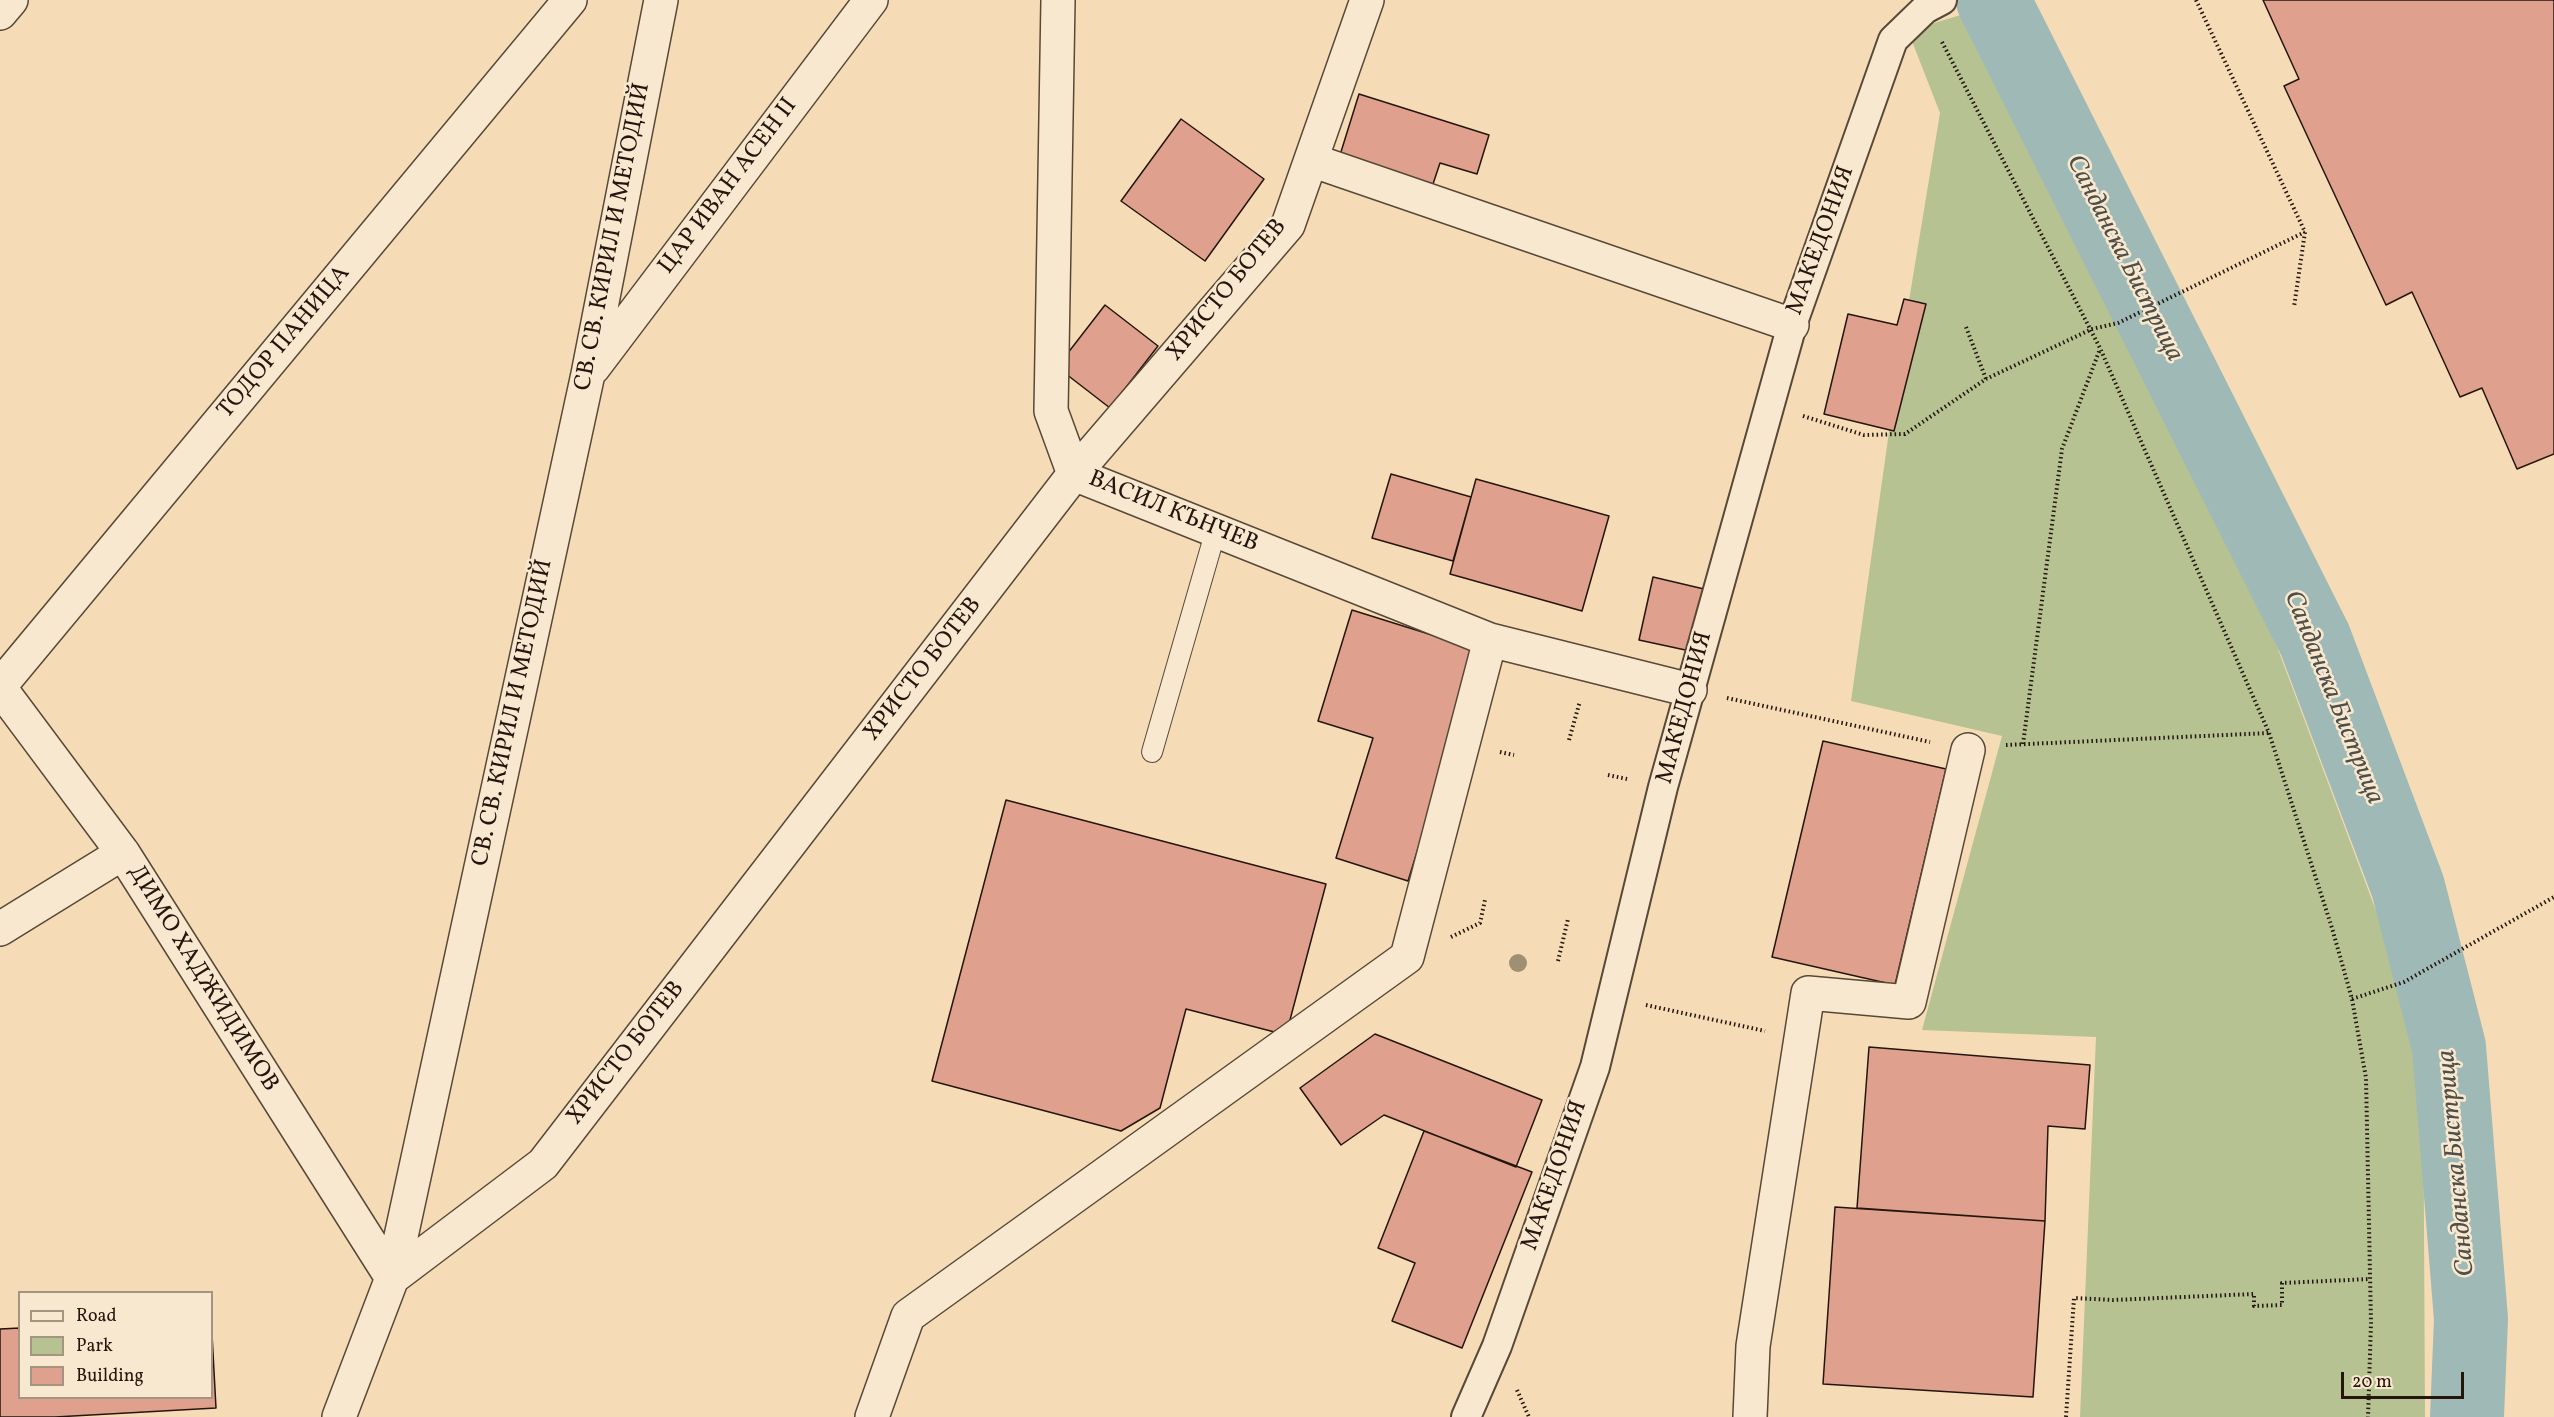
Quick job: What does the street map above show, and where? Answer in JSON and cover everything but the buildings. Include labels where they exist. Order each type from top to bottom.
[{"type":"street","points":[[0,13],[11,0]]},
{"type":"street","name":"ТОДОР ПАНИЦА","points":[[0,687],[570,0]]},
{"type":"street","name":"СВ. СВ. КИРИЛ И МЕТОДИЙ","points":[[339,1417],[392,1278],[588,374],[661,0]]},
{"type":"street","name":"ЦАР ИВАН АСЕН II","points":[[588,374],[871,0]]},
{"type":"street","name":"ВАСИЛ КЪНЧЕВ","points":[[1058,0],[1050,411],[1074,474],[1490,640],[1690,690]]},
{"type":"street","name":"ХРИСТО БОТЕВ","points":[[392,1278],[543,1164],[1074,474],[1288,225],[1367,0]]},
{"type":"street","name":"МАКЕДОНИЯ","points":[[1466,1417],[1497,1346],[1595,1067],[1664,787],[1792,325],[1893,40],[1933,4]]},
{"type":"street","points":[[1311,160],[1792,325]]},
{"type":"street","points":[[872,1417],[908,1316],[1407,957],[1490,640]]},
{"type":"street","name":"ДИМО ХАДЖИДИМОВ","points":[[0,687],[123,853],[392,1278]]},
{"type":"street","points":[[1750,1417],[1753,1346],[1808,993],[1909,1002],[1968,750]]},
{"type":"street","points":[[0,929],[123,853]]},
{"type":"lane","points":[[1152,752],[1216,530]]},
{"type":"path","points":[[2196,0],[2305,232],[2294,307]]},
{"type":"path","points":[[1933,4],[2092,329],[2269,733],[2332,927],[2352,999],[2366,1078],[2370,1279],[2368,1417]]},
{"type":"path","points":[[1770,406],[1864,435],[1905,434],[1986,379],[2092,329],[2118,322],[2305,232]]},
{"type":"path","points":[[1966,327],[1986,379]]},
{"type":"path","points":[[2024,744],[2062,449],[2100,348]]},
{"type":"path","points":[[2352,999],[2404,982],[2554,897]]},
{"type":"path","points":[[1558,962],[1568,919]]},
{"type":"path","points":[[1612,998],[1801,1039]]},
{"type":"path","points":[[2066,1417],[2074,1298],[2113,1300],[2254,1294],[2254,1306],[2283,1305],[2282,1283],[2370,1279]]},
{"type":"green space","points":[[1977,10],[2195,428],[2423,1036],[2425,1417],[2080,1417],[2096,1037],[1922,1030],[2002,736],[1851,701],[1899,361],[1940,113],[1908,31]]},
{"type":"waterway","name":"Санданска Бистрица","points":[[1993,0],[2315,640],[2408,887],[2449,1047],[2471,1319],[2467,1417]]}]
